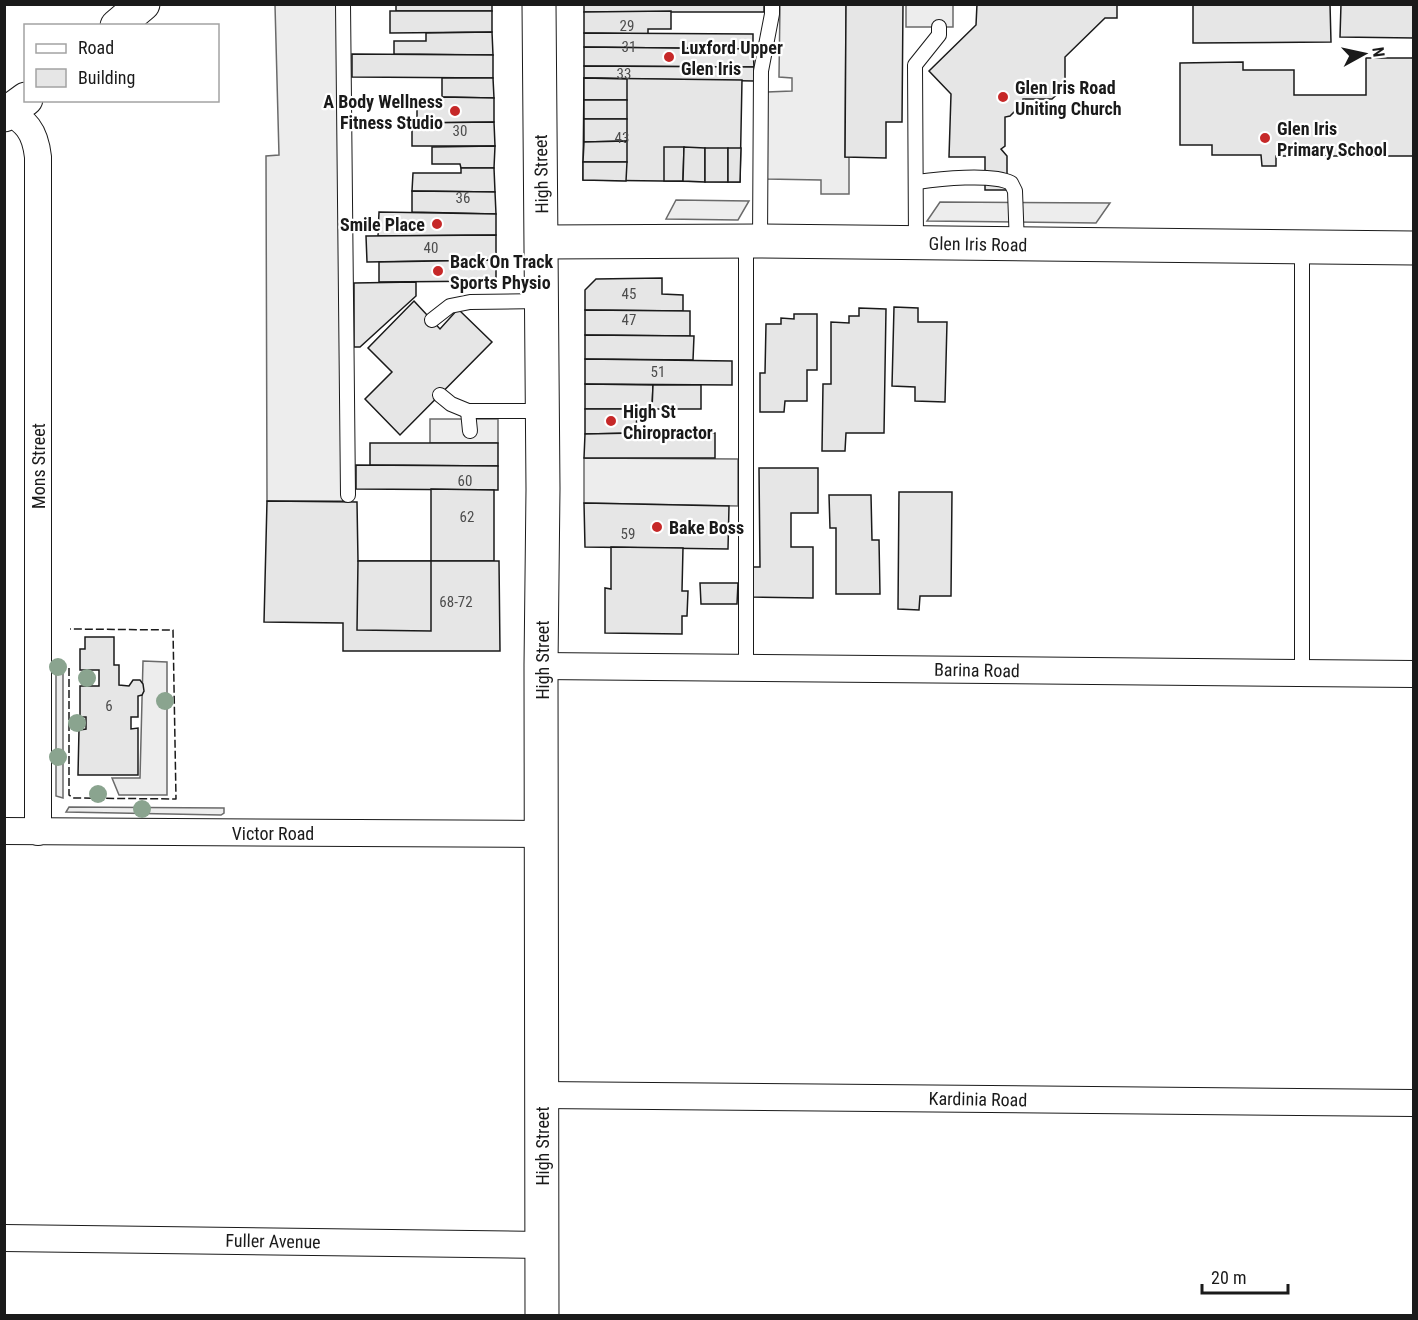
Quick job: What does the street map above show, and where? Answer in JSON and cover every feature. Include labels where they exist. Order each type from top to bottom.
[{"type":"main road","points":[[119,24],[143,4]]},
{"type":"main road","name":"High Street","points":[[539,4],[543,301],[542,1316]]},
{"type":"main road","name":"Glen Iris Road","points":[[542,242],[753,241],[1413,248]]},
{"type":"street","name":"Mons Street","points":[[11,108],[32,132],[38,157],[38,832]]},
{"type":"street","name":"Barina Road","points":[[542,666],[1413,674]]},
{"type":"street","name":"Victor Road","points":[[4,831],[542,834]]},
{"type":"street","name":"Kardinia Road","points":[[542,1095],[1413,1103]]},
{"type":"street","name":"Fuller Avenue","points":[[4,1238],[542,1245]]},
{"type":"lane","points":[[344,4],[348,495]]},
{"type":"lane","points":[[746,668],[753,241],[761,71],[772,4]]},
{"type":"lane","points":[[916,243],[915,65],[939,35],[939,27]]},
{"type":"lane","points":[[916,182],[942,178],[1000,179],[1011,183],[1016,191],[1017,245]]},
{"type":"lane","points":[[1302,247],[1302,673]]},
{"type":"lane","points":[[432,320],[450,306],[470,303],[543,301]]},
{"type":"lane","points":[[440,395],[451,404],[468,411],[543,411]]},
{"type":"lane","points":[[468,411],[470,431]]},
{"type":"shaded area","points":[[275,5],[337,5],[343,501],[267,501],[266,156],[279,155]]},
{"type":"shaded area","points":[[780,5],[846,5],[845,157],[849,157],[849,194],[821,194],[821,180],[766,179],[767,92],[792,91],[792,78],[779,77]]},
{"type":"shaded area","points":[[906,5],[953,5],[953,27],[906,27]]},
{"type":"shaded area","points":[[676,200],[749,201],[738,220],[666,219]]},
{"type":"shaded area","points":[[940,202],[1110,203],[1096,223],[927,221]]},
{"type":"shaded area","points":[[430,419],[498,419],[498,443],[430,443]]},
{"type":"shaded area","points":[[584,458],[738,459],[738,506],[584,503]]},
{"type":"shaded area","points":[[143,661],[167,662],[167,795],[119,795],[112,778],[140,778]]},
{"type":"shaded area","points":[[56,663],[63,663],[63,798],[56,796]]},
{"type":"shaded area","points":[[69,807],[224,808],[224,813],[221,815],[66,812]]},
{"type":"building","points":[[396,4],[492,4],[492,11],[396,11]]},
{"type":"building","points":[[584,4],[764,4],[764,12],[584,12]]},
{"type":"building","points":[[846,4],[903,4],[902,122],[886,122],[886,158],[845,157]]},
{"type":"building","name":"Glen Iris Road Uniting Church","points":[[977,4],[1117,4],[1117,18],[1105,18],[1065,57],[1065,87],[1052,99],[1023,99],[1022,104],[1010,116],[1005,117],[1005,146],[1001,149],[1007,156],[1007,190],[985,190],[985,157],[949,157],[951,94],[929,71],[976,25]]},
{"type":"building","points":[[1193,4],[1330,4],[1331,42],[1193,43]]},
{"type":"building","points":[[1341,4],[1414,4],[1414,38],[1340,37]]},
{"type":"building","points":[[390,11],[492,11],[492,32],[390,33]]},
{"type":"building","points":[[671,11],[671,29],[648,29],[648,34],[584,33],[584,12]]},
{"type":"building","points":[[492,32],[493,55],[394,54],[394,41],[426,41],[426,33]]},
{"type":"building","points":[[584,33],[753,34],[753,49],[584,47]]},
{"type":"building","name":"Luxford Upper Glen Iris","points":[[584,47],[753,49],[754,67],[584,66]]},
{"type":"building","points":[[352,54],[493,55],[493,78],[352,77]]},
{"type":"building","points":[[1366,58],[1414,58],[1414,156],[1276,156],[1276,166],[1262,166],[1261,155],[1212,155],[1212,145],[1180,145],[1180,63],[1243,62],[1243,70],[1294,70],[1294,95],[1366,95]]},
{"type":"building","points":[[584,66],[754,67],[754,81],[584,78]]},
{"type":"building","points":[[442,78],[493,78],[494,98],[442,97]]},
{"type":"building","points":[[584,78],[742,80],[740,182],[583,180]]},
{"type":"building","points":[[584,78],[627,79],[627,100],[584,100]]},
{"type":"building","name":"A Body Wellness Fitness Studio","points":[[442,97],[494,98],[494,122],[417,123],[417,100],[442,100]]},
{"type":"building","points":[[584,100],[627,100],[627,119],[584,119]]},
{"type":"building","points":[[584,119],[627,119],[627,141],[584,142]]},
{"type":"building","points":[[494,122],[495,146],[412,146],[412,123]]},
{"type":"building","points":[[627,141],[627,162],[583,162],[584,142]]},
{"type":"building","points":[[495,146],[494,168],[461,168],[460,164],[432,164],[432,147]]},
{"type":"building","points":[[664,147],[684,147],[683,181],[664,181]]},
{"type":"building","points":[[684,147],[705,148],[705,182],[683,181]]},
{"type":"building","points":[[705,148],[728,148],[728,182],[705,182]]},
{"type":"building","points":[[728,148],[741,148],[740,182],[728,182]]},
{"type":"building","points":[[583,162],[627,162],[626,181],[583,180]]},
{"type":"building","points":[[461,168],[494,168],[495,192],[412,191],[413,173],[461,173]]},
{"type":"building","points":[[412,191],[495,192],[496,214],[412,212]]},
{"type":"building","name":"Smile Place","points":[[379,212],[496,214],[496,235],[378,236]]},
{"type":"building","points":[[496,235],[496,260],[367,262],[366,236]]},
{"type":"building","name":"Back On Track Sports Physio","points":[[496,260],[496,281],[379,282],[379,262]]},
{"type":"building","points":[[662,278],[662,294],[683,295],[683,311],[585,310],[585,290],[596,279]]},
{"type":"building","points":[[416,282],[416,296],[360,347],[354,347],[354,283]]},
{"type":"building","points":[[414,301],[440,329],[458,309],[492,342],[400,435],[365,399],[392,372],[368,348]]},
{"type":"building","points":[[894,307],[918,308],[918,322],[947,322],[945,402],[915,401],[915,387],[892,386]]},
{"type":"building","points":[[859,308],[886,309],[884,433],[846,433],[845,451],[822,451],[823,384],[831,384],[831,322],[849,323],[849,316],[859,316]]},
{"type":"building","points":[[585,310],[690,311],[690,336],[585,335]]},
{"type":"building","points":[[794,314],[817,314],[817,370],[807,370],[807,401],[785,401],[784,412],[760,412],[760,373],[765,373],[766,324],[781,324],[781,318],[794,319]]},
{"type":"building","points":[[585,335],[694,336],[693,360],[585,359]]},
{"type":"building","points":[[585,359],[732,361],[732,385],[585,384]]},
{"type":"building","points":[[585,384],[653,385],[652,409],[585,409]]},
{"type":"building","points":[[653,385],[701,385],[701,409],[652,409]]},
{"type":"building","name":"High St Chiropractor","points":[[585,409],[637,409],[636,433],[585,434]]},
{"type":"building","points":[[715,433],[715,458],[584,458],[585,434]]},
{"type":"building","points":[[370,443],[498,443],[498,466],[370,465]]},
{"type":"building","points":[[356,465],[498,466],[498,490],[356,489]]},
{"type":"building","points":[[759,468],[818,468],[818,513],[791,513],[791,547],[813,547],[813,598],[753,597],[753,567],[760,567]]},
{"type":"building","points":[[431,489],[494,490],[494,561],[431,561]]},
{"type":"building","points":[[899,492],[952,492],[951,596],[920,596],[919,610],[898,609]]},
{"type":"building","points":[[829,495],[871,495],[872,540],[879,540],[880,594],[836,594],[836,528],[830,528]]},
{"type":"building","points":[[267,501],[357,502],[358,561],[499,561],[500,651],[343,651],[343,623],[264,622]]},
{"type":"building","name":"Bake Boss","points":[[584,503],[729,506],[728,549],[585,547]]},
{"type":"building","points":[[611,547],[683,548],[682,591],[688,591],[687,616],[682,616],[682,634],[605,633],[605,588],[611,589]]},
{"type":"building","points":[[358,561],[431,561],[431,631],[357,630]]},
{"type":"building","points":[[700,583],[738,583],[737,604],[701,604]]},
{"type":"building","points":[[85,637],[114,637],[114,665],[119,665],[119,685],[129,686],[133,680],[140,680],[143,684],[144,691],[138,696],[138,717],[131,717],[131,729],[138,728],[138,775],[78,775],[79,730],[86,729],[86,717],[80,717],[80,686],[99,686],[99,670],[80,670],[80,649],[85,649]]},
{"type":"fence","points":[[69,668],[69,795],[74,798],[176,799],[173,630],[70,629]]},
{"type":"place","name":"Luxford Upper Glen Iris","points":[[669,57]]},
{"type":"place","name":"Glen Iris Road Uniting Church","points":[[1003,97]]},
{"type":"place","name":"A Body Wellness Fitness Studio","points":[[455,111]]},
{"type":"place","name":"Glen Iris Primary School","points":[[1265,138]]},
{"type":"place","name":"Smile Place","points":[[437,224]]},
{"type":"place","name":"Back On Track Sports Physio","points":[[438,271]]},
{"type":"place","name":"High St Chiropractor","points":[[611,421]]},
{"type":"place","name":"Bake Boss","points":[[657,527]]}]
